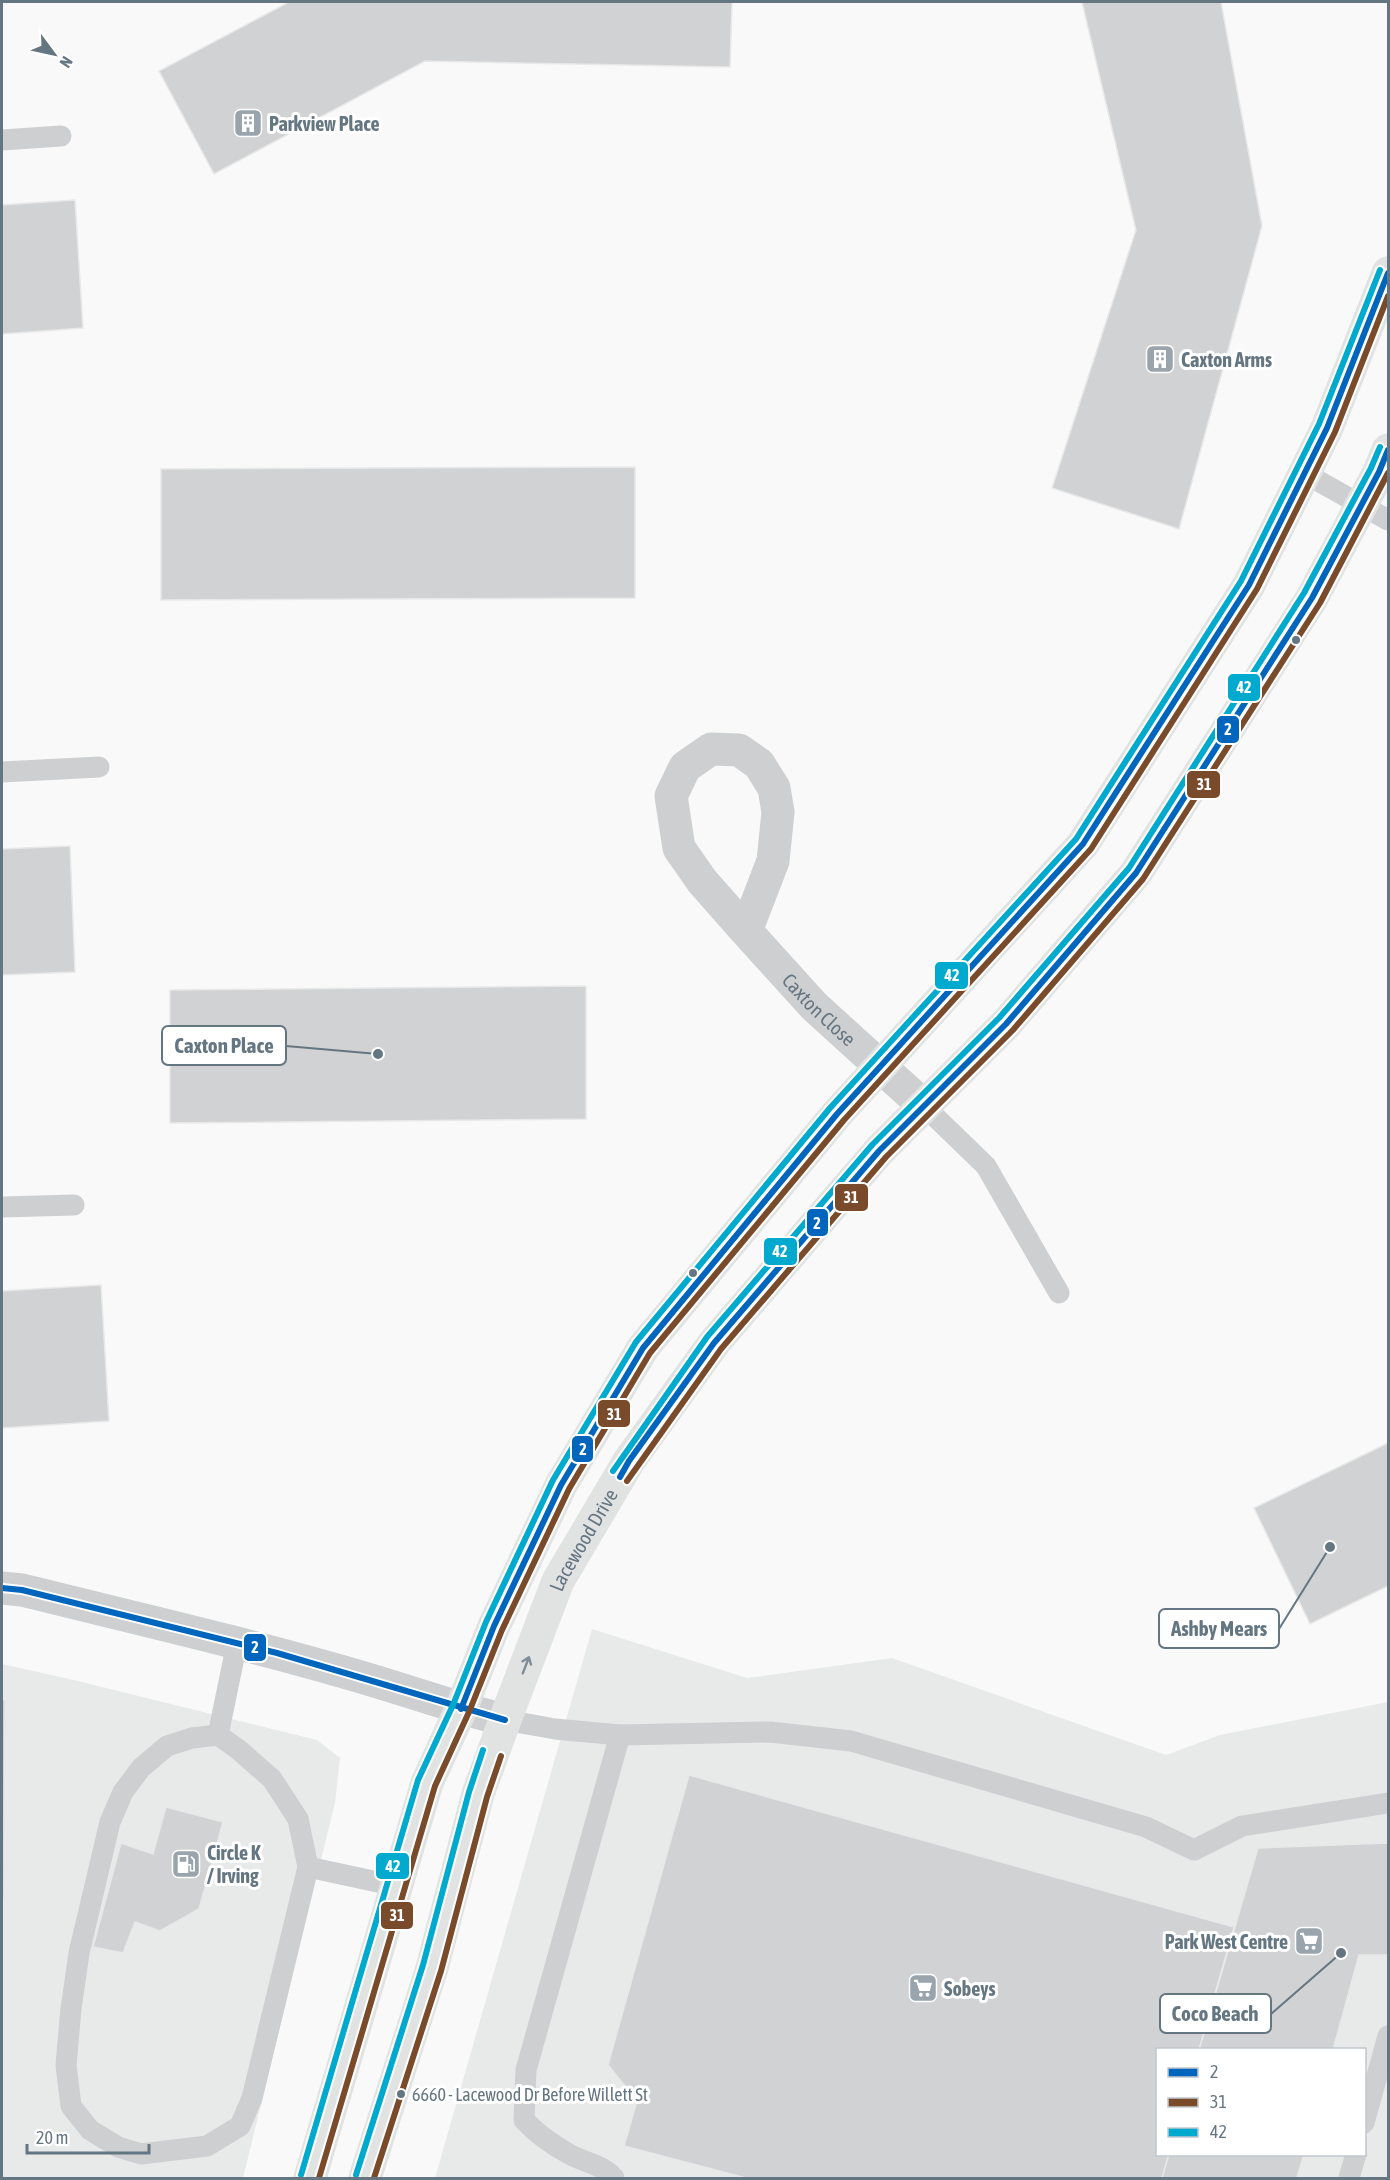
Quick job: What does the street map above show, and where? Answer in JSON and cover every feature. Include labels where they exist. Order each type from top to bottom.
[{"type":"main road","points":[[310,2178],[427,1783],[461,1709],[494,1626],[561,1485],[643,1348],[837,1114],[1083,844],[1249,585],[1327,428],[1389,273]]},
{"type":"main road","name":"Lacewood Drive","points":[[365,2178],[432,1968],[477,1794],[558,1581],[629,1461],[714,1344],[879,1151],[1006,1024],[1136,873],[1312,598],[1375,513],[1389,450]]},
{"type":"street","name":"Caxton Close","points":[[746,931],[773,861],[778,812],[774,788],[759,764],[739,750],[711,749],[685,767],[671,796],[679,848],[702,881],[746,931],[814,1006],[924,1106]]},
{"type":"street","points":[[2,1588],[22,1590],[237,1643],[505,1720]]},
{"type":"lane","points":[[2,140],[62,136]]},
{"type":"lane","points":[[1304,473],[1375,513]]},
{"type":"lane","points":[[2,772],[99,767]]},
{"type":"lane","points":[[924,1106],[986,1166],[1059,1293]]},
{"type":"lane","points":[[2,1207],[74,1205]]},
{"type":"lane","points":[[218,1735],[237,1643]]},
{"type":"lane","points":[[505,1720],[555,1730],[621,1735],[770,1732],[851,1741],[1146,1827],[1194,1850],[1242,1826],[1389,1803]]},
{"type":"lane","points":[[218,1735],[272,1779],[298,1819],[308,1867],[252,2098],[240,2126],[207,2146],[141,2154],[117,2147],[90,2130],[71,2106],[66,2065],[70,2009],[79,1953],[110,1822],[123,1792],[141,1768],[167,1746],[192,1738],[218,1735]]},
{"type":"lane","points":[[614,2178],[609,2173],[570,2155],[539,2136],[524,2120],[526,2070],[621,1735]]},
{"type":"lane","points":[[308,1867],[396,1886]]},
{"type":"lane","points":[[1366,2119],[1389,2036]]},
{"type":"lane","points":[[1349,2178],[1355,2156]]},
{"type":"shaded area","name":"Park West Centre","points":[[592,1629],[747,1678],[892,1658],[1166,1755],[1220,1735],[1388,1702],[1388,2178],[435,2178]]},
{"type":"shaded area","points":[[2,1664],[317,1740],[340,1758],[335,1803],[243,2178],[2,2178]]},
{"type":"building","name":"Parkview Place","points":[[289,2],[732,2],[730,67],[425,61],[214,174],[159,71]]},
{"type":"building","name":"Caxton Arms","points":[[1082,2],[1221,2],[1262,226],[1179,529],[1052,488],[1136,230]]},
{"type":"building","points":[[75,200],[83,328],[2,334],[2,205]]},
{"type":"building","points":[[635,467],[635,598],[161,600],[161,469]]},
{"type":"building","points":[[70,846],[75,972],[2,975],[2,849]]},
{"type":"building","points":[[586,986],[586,1119],[170,1123],[170,990]]},
{"type":"building","points":[[101,1285],[109,1421],[2,1428],[2,1291]]},
{"type":"building","points":[[1388,1443],[1388,1586],[1310,1624],[1254,1508]]},
{"type":"building","points":[[2,1700],[5,1700],[4,1899],[2,1899]]},
{"type":"building","name":"Sobeys","points":[[689,1775],[1234,1927],[1200,2048],[1156,2048],[1156,2156],[1168,2156],[1162,2178],[746,2178],[624,2146],[637,2101],[608,2065]]},
{"type":"building","points":[[166,1807],[223,1822],[199,1909],[160,1931],[135,1922],[123,1953],[93,1947],[121,1843],[153,1854]]},
{"type":"building","name":"Park West Centre","points":[[1388,1843],[1388,1955],[1359,1955],[1334,2048],[1200,2048],[1258,1848]]},
{"type":"building","points":[[1168,2156],[1303,2156],[1297,2178],[1162,2178]]},
{"type":"transit line","name":"42","points":[[301,2175],[418,1780],[453,1705],[486,1622],[553,1480],[636,1342],[830,1108],[1076,839],[1241,581],[1319,424],[1380,270]]},
{"type":"transit line","name":"2","points":[[461,1709],[494,1626],[561,1485],[643,1348],[837,1114],[1083,844],[1249,585],[1327,428],[1388,273]]},
{"type":"transit line","name":"31","points":[[319,2178],[435,1786],[469,1712],[502,1630],[569,1489],[650,1353],[844,1120],[1091,849],[1257,589],[1335,432],[1388,296]]},
{"type":"transit line","name":"42","points":[[613,1471],[707,1337],[872,1145],[999,1018],[1129,868],[1304,593],[1380,447]]},
{"type":"transit line","name":"2","points":[[620,1477],[629,1461],[714,1343],[879,1151],[1006,1024],[1136,873],[1312,598],[1379,472],[1388,450]]},
{"type":"transit line","name":"31","points":[[627,1481],[721,1349],[886,1157],[1013,1030],[1143,879],[1320,603],[1388,473]]},
{"type":"transit line","name":"2","points":[[2,1588],[22,1590],[277,1653],[505,1720]]},
{"type":"transit line","name":"42","points":[[356,2175],[423,1965],[469,1792],[483,1750]]},
{"type":"transit line","name":"31","points":[[374,2178],[441,1971],[487,1797],[501,1756]]},
{"type":"place","name":"Parkview Place","points":[[248,123]]},
{"type":"place","name":"Caxton Arms","points":[[1160,359]]},
{"type":"place","name":"Caxton Place","points":[[378,1054]]},
{"type":"place","name":"Ashby Mears","points":[[1330,1547]]},
{"type":"place","name":"Circle K / Irving","points":[[186,1864]]},
{"type":"place","name":"Park West Centre","points":[[1309,1941]]},
{"type":"place","name":"Coco Beach","points":[[1341,1953]]},
{"type":"place","name":"Sobeys","points":[[923,1988]]},
{"type":"place","name":"6660 - Lacewood Dr Before Willett St","points":[[401,2094]]}]
